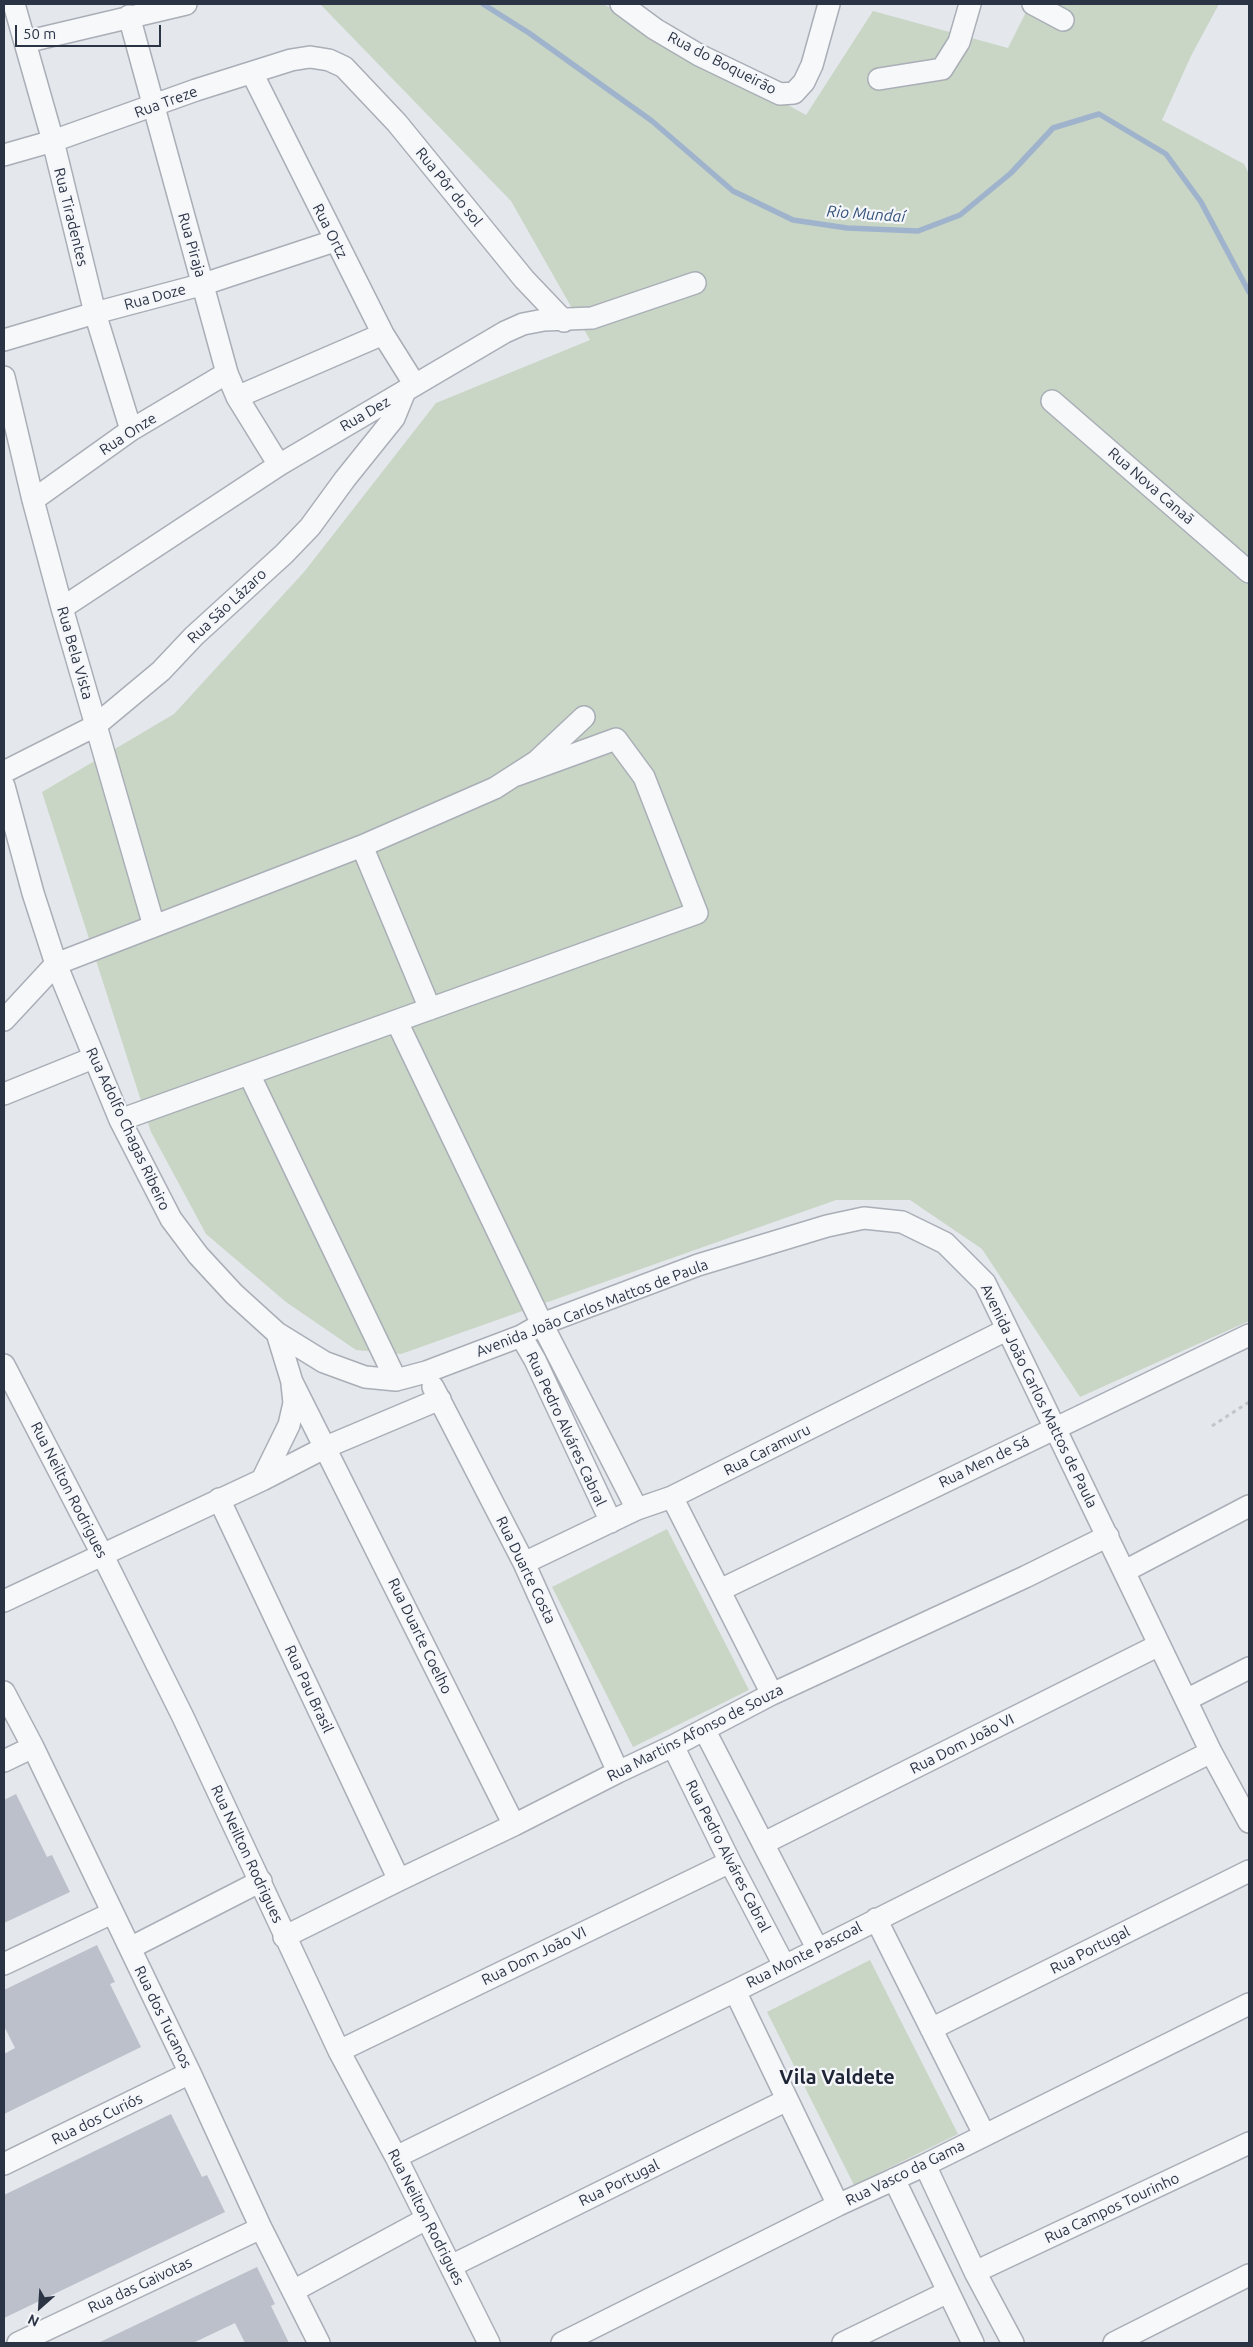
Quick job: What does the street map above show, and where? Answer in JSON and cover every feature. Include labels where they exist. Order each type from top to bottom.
[{"type":"street","name":"Rua Tiradentes","points":[[14,4],[52,141],[95,313],[131,430]]},
{"type":"street","points":[[25,42],[186,4]]},
{"type":"street","name":"Rua do Boqueirão","points":[[622,4],[655,29],[699,55],[780,94],[794,93],[804,82],[812,65],[829,4]]},
{"type":"street","points":[[879,79],[942,69],[960,42],[970,4]]},
{"type":"street","points":[[1034,4],[1063,20]]},
{"type":"street","name":"Rua Piraja","points":[[129,16],[152,107],[204,284],[227,373],[237,397],[279,465]]},
{"type":"street","name":"Rua Treze","points":[[4,155],[52,141],[196,90],[301,58],[310,57],[329,60]]},
{"type":"street","name":"Rua Pôr do sol","points":[[329,60],[344,67],[397,122],[524,279],[564,321]]},
{"type":"street","name":"Rua Ortz","points":[[252,73],[334,241],[410,388]]},
{"type":"street","name":"Rua Doze","points":[[4,340],[204,284],[334,241]]},
{"type":"street","name":"Rua Dez","points":[[62,608],[279,465],[511,330],[524,324],[544,320],[564,321],[592,318],[696,283]]},
{"type":"street","points":[[237,397],[383,334]]},
{"type":"street","name":"Rua Onze","points":[[33,500],[131,430],[227,373]]},
{"type":"street","name":"Rua Bela Vista","points":[[4,377],[33,500],[62,608],[154,926]]},
{"type":"street","name":"Rua São Lázaro","points":[[4,772],[96,726],[161,671],[194,636],[284,554],[310,527],[345,479],[394,418],[410,388]]},
{"type":"street","name":"Rua Nova Canaã","points":[[1052,401],[1249,572]]},
{"type":"street","points":[[4,1020],[56,964],[362,846],[496,788],[537,761],[584,717]]},
{"type":"street","points":[[120,1120],[697,913],[644,777],[616,739],[517,775]]},
{"type":"street","name":"Rua Adolfo Chagas Ribeiro","points":[[4,786],[33,893],[56,964],[120,1120],[171,1219],[198,1255],[234,1294],[277,1332]]},
{"type":"street","points":[[362,846],[430,1009]]},
{"type":"street","name":"Rua Pedro Alváres Cabral","points":[[397,1022],[542,1324],[637,1509]]},
{"type":"street","points":[[4,1094],[93,1058]]},
{"type":"street","points":[[249,1074],[396,1380]]},
{"type":"street","name":"Avenida João Carlos Mattos de Paula","points":[[277,1332],[324,1362],[365,1377],[396,1380],[426,1372],[521,1336],[542,1324],[698,1266],[827,1226],[864,1218],[902,1222],[945,1243],[985,1283],[1211,1752],[1249,1822]]},
{"type":"street","name":"Rua Caramuru","points":[[524,1563],[637,1509],[672,1497],[1006,1330]]},
{"type":"street","points":[[262,1480],[289,1425],[294,1403],[292,1382],[277,1332]]},
{"type":"street","name":"Rua Men de Sá","points":[[720,1590],[1249,1334]]},
{"type":"street","name":"Rua Pedro Alváres Cabral","points":[[521,1336],[535,1360],[611,1522]]},
{"type":"street","name":"Rua Neilton Rodrigues","points":[[4,1365],[102,1554],[261,1881],[284,1938],[339,2051],[396,2157],[489,2343]]},
{"type":"street","name":"Rua Duarte Costa","points":[[426,1372],[524,1563],[618,1772]]},
{"type":"street","name":"Rua Duarte Coelho","points":[[292,1382],[514,1825]]},
{"type":"street","points":[[4,1601],[262,1480],[326,1447],[440,1399]]},
{"type":"street","points":[[672,1497],[772,1694]]},
{"type":"street","name":"Rua Pau Brasil","points":[[219,1500],[399,1880]]},
{"type":"street","points":[[1125,1571],[1249,1506]]},
{"type":"street","name":"Rua Martins Afonso de Souza","points":[[284,1938],[618,1772],[705,1731],[772,1694],[1025,1577],[1108,1536]]},
{"type":"street","name":"Rua Dom João VI","points":[[764,1843],[1159,1645]]},
{"type":"street","points":[[1186,1700],[1249,1668]]},
{"type":"street","name":"Rua dos Tucanos","points":[[4,1692],[33,1747],[190,2073],[261,2228],[320,2343]]},
{"type":"street","points":[[705,1731],[817,1948]]},
{"type":"street","name":"Rua Pedro Alváres Cabral","points":[[674,1746],[730,1862],[784,1964]]},
{"type":"street","points":[[4,1761],[33,1747]]},
{"type":"street","name":"Rua Monte Pascoal","points":[[396,2157],[735,1991],[784,1964],[1211,1752]]},
{"type":"street","name":"Rua Dom João VI","points":[[339,2051],[730,1862]]},
{"type":"street","name":"Rua Portugal","points":[[931,2029],[1249,1871]]},
{"type":"street","points":[[130,1948],[261,1881]]},
{"type":"street","points":[[4,1964],[112,1912]]},
{"type":"street","points":[[876,1919],[984,2134]]},
{"type":"street","points":[[735,1991],[838,2205]]},
{"type":"street","name":"Rua Vasco da Gama","points":[[562,2343],[838,2205],[925,2165],[984,2134],[1249,2004]]},
{"type":"street","name":"Rua dos Curiós","points":[[4,2164],[190,2073]]},
{"type":"street","name":"Rua Portugal","points":[[451,2266],[787,2100]]},
{"type":"street","name":"Rua Campos Tourinho","points":[[976,2272],[1249,2144]]},
{"type":"street","points":[[925,2165],[976,2272],[1013,2343]]},
{"type":"street","points":[[894,2179],[973,2343]]},
{"type":"street","points":[[293,2291],[426,2219]]},
{"type":"street","name":"Rua das Gaivotas","points":[[18,2343],[261,2228]]},
{"type":"street","points":[[1114,2343],[1249,2275]]},
{"type":"street","points":[[843,2343],[948,2292]]},
{"type":"path","points":[[1212,1426],[1249,1402]]},
{"type":"green space","points":[[320,4],[603,4],[806,115],[873,11],[1008,48],[1030,4],[1219,4],[1191,56],[1162,120],[1244,164],[1249,174],[1249,1321],[1080,1397],[982,1249],[910,1200],[836,1200],[401,1354],[356,1350],[286,1302],[206,1234],[151,1132],[42,792],[174,714],[304,572],[436,403],[590,340],[511,201]]},
{"type":"green space","points":[[667,1529],[749,1690],[633,1747],[552,1587]]},
{"type":"green space","points":[[870,1960],[958,2134],[854,2185],[767,2012]]},
{"type":"building","points":[[16,1794],[47,1857],[52,1855],[70,1892],[4,1923],[4,1800]]},
{"type":"building","points":[[97,1945],[115,1982],[110,1984],[141,2047],[4,2114],[4,2054],[15,2048],[4,2026],[4,1990]]},
{"type":"building","points":[[171,2114],[202,2177],[207,2175],[225,2212],[4,2318],[4,2195]]},
{"type":"building","points":[[257,2267],[275,2304],[271,2306],[289,2343],[245,2343],[235,2323],[193,2343],[98,2343]]},
{"type":"waterway","name":"Rio Mundaí","points":[[483,4],[529,33],[652,121],[733,191],[793,220],[847,228],[918,231],[960,215],[1011,173],[1053,128],[1099,114],[1166,154],[1201,202],[1249,292]]},
{"type":"district","name":"Vila Valdete","points":[[837,2077]]}]
